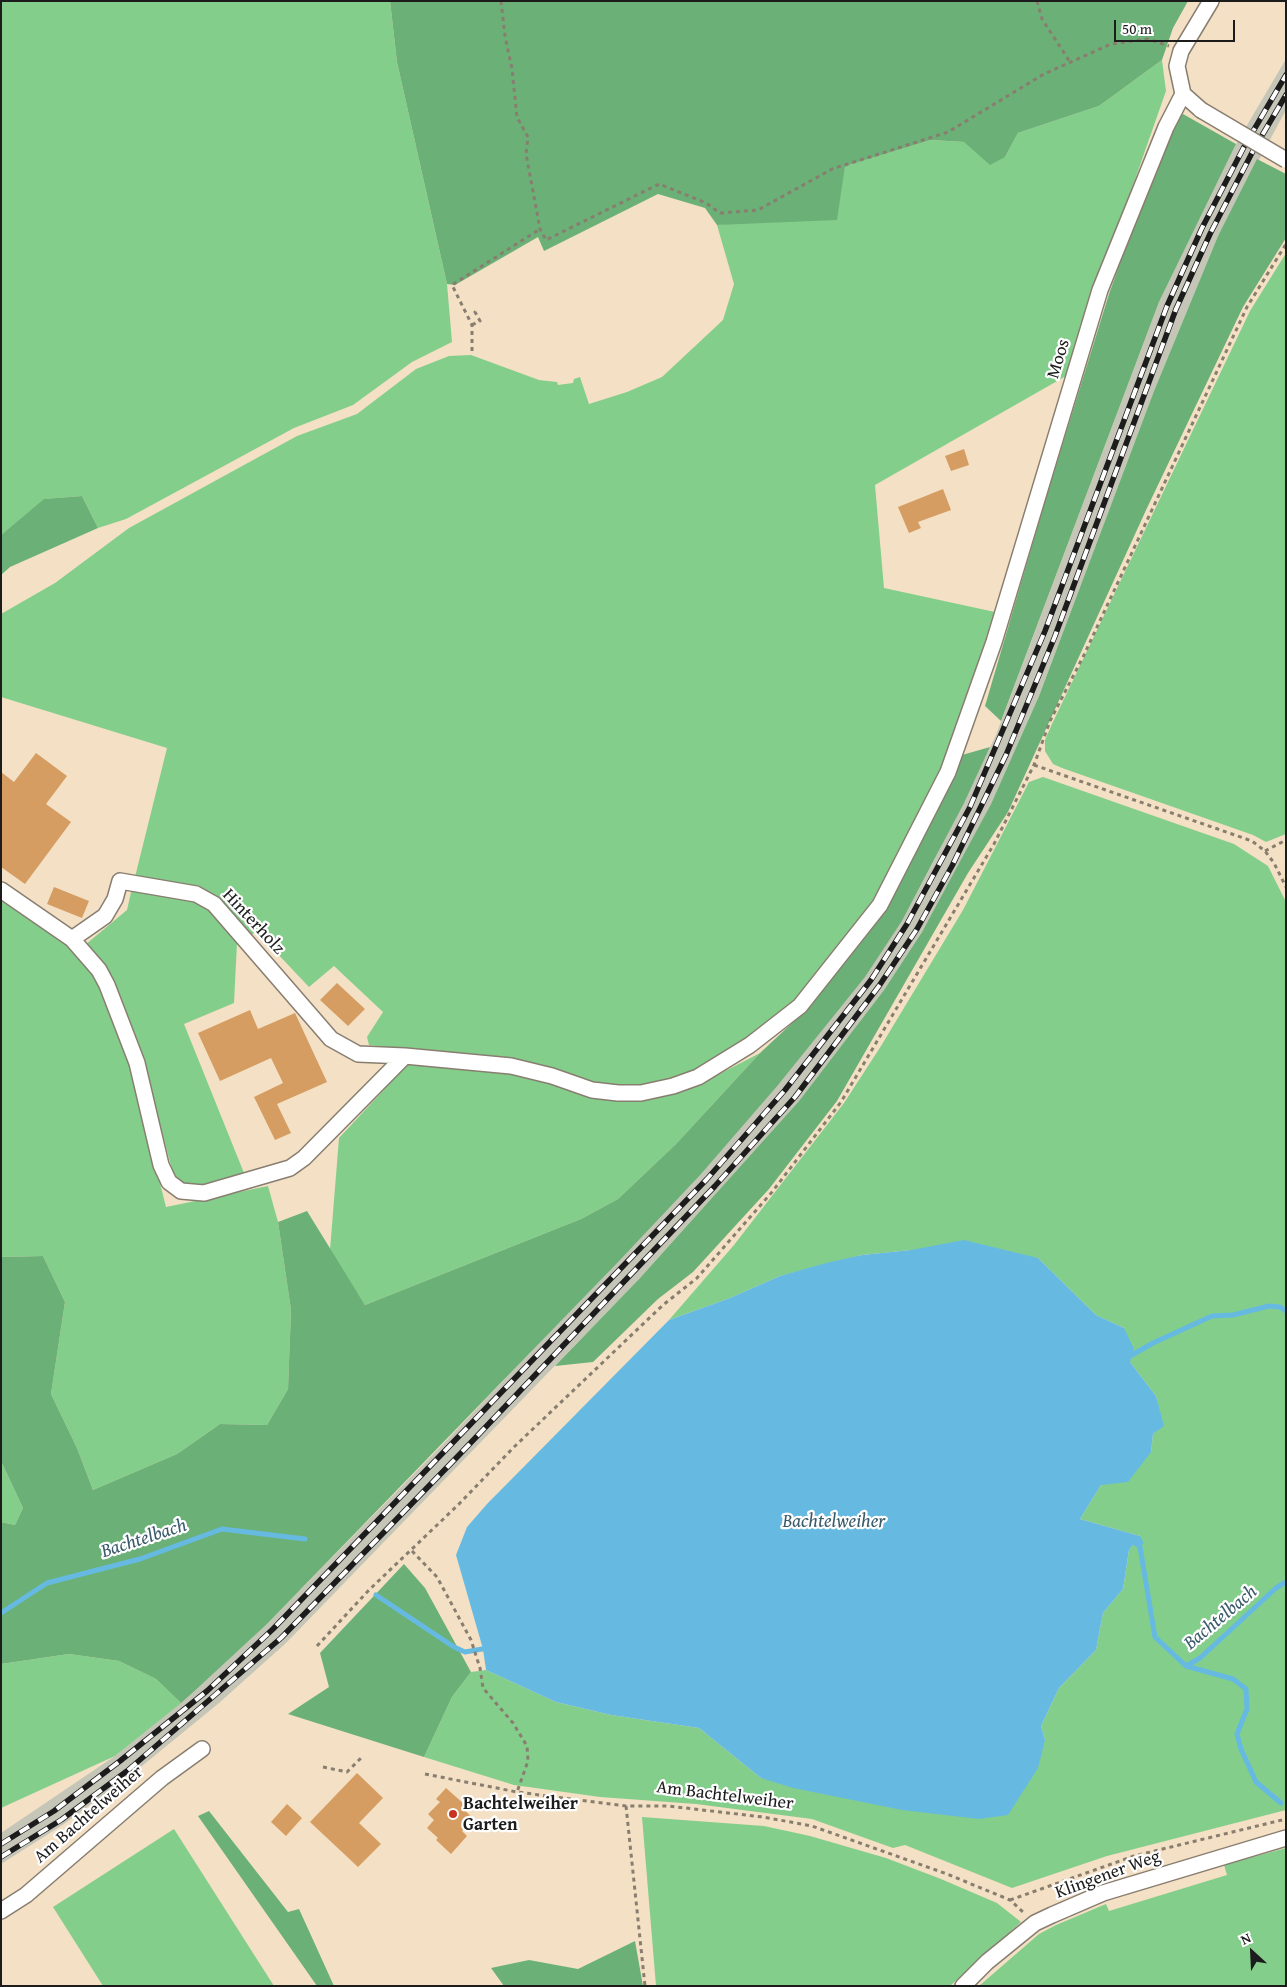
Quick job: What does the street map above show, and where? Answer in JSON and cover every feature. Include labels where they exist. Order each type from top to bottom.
[{"type":"street","points":[[1211,1],[1181,51],[1177,66],[1183,94],[1201,110],[1286,160]]},
{"type":"street","name":"Moos","points":[[404,1056],[511,1066],[552,1076],[592,1090],[618,1094],[641,1093],[673,1086],[698,1077],[750,1045],[800,1006],[880,904],[948,772],[994,642],[1100,290],[1166,127],[1183,94]]},
{"type":"street","name":"Hinterholz","points":[[72,939],[106,916],[115,899],[120,881],[196,894],[214,904],[331,1039],[358,1054],[404,1056]]},
{"type":"street","points":[[1,890],[72,939],[98,970],[107,985],[136,1063],[161,1165],[169,1182],[181,1192],[204,1193],[290,1168],[304,1158],[404,1056]]},
{"type":"street","name":"Am Bachtelweiher","points":[[1,1911],[26,1894],[162,1778],[202,1749]]},
{"type":"street","name":"Klingener Weg","points":[[964,1986],[987,1962],[1035,1923],[1052,1915],[1103,1893],[1286,1838]]},
{"type":"path","points":[[501,1],[505,36],[512,69],[517,117],[528,137],[526,154],[540,229],[546,240],[659,184],[706,202],[720,214],[758,210],[832,169],[948,132],[1006,95],[1070,62],[1111,44],[1148,39],[1181,51]]},
{"type":"path","points":[[1037,1],[1042,18],[1070,62]]},
{"type":"path","points":[[472,351],[472,325],[452,285],[540,229]]},
{"type":"path","points":[[317,1646],[369,1590],[412,1551],[555,1408],[663,1305],[697,1278],[772,1192],[841,1102],[876,1046],[994,844],[1034,765],[1050,721],[1083,657],[1247,307],[1286,244]]},
{"type":"path","points":[[472,325],[480,321],[475,312],[478,310]]},
{"type":"path","points":[[1034,765],[1252,841],[1264,850],[1286,887]]},
{"type":"path","points":[[1264,850],[1286,840]]},
{"type":"path","points":[[412,1551],[437,1577],[471,1640],[484,1688],[513,1723],[527,1746],[528,1761],[517,1792]]},
{"type":"path","points":[[323,1767],[347,1772],[362,1756]]},
{"type":"path","name":"Am Bachtelweiher","points":[[425,1774],[517,1792],[626,1806],[668,1806],[763,1817],[812,1826],[888,1851],[1010,1900],[1134,1856],[1286,1819]]},
{"type":"path","points":[[626,1806],[645,1986]]},
{"type":"shaded area","points":[[1286,59],[1286,110],[1218,236],[1154,391],[1039,696],[991,804],[957,870],[922,932],[884,990],[799,1101],[640,1278],[286,1643],[219,1703],[131,1775],[64,1824],[1,1864],[1,1833],[115,1756],[200,1686],[267,1624],[445,1442],[701,1173],[865,976],[902,921],[996,735],[1159,302],[1236,144]]},
{"type":"green space","points":[[1,1],[390,1],[397,62],[447,284],[452,342],[412,362],[353,405],[294,428],[126,519],[98,528],[82,496],[45,499],[1,535]]},
{"type":"green space","points":[[390,1],[1188,1],[1173,28],[1162,60],[1099,106],[1018,133],[1005,157],[990,165],[964,142],[931,140],[845,166],[837,220],[717,225],[705,208],[658,194],[544,251],[538,237],[455,285],[447,284],[397,62]]},
{"type":"green space","points":[[1162,60],[1166,91],[1066,376],[875,485],[884,588],[995,612],[989,640],[938,775],[876,903],[797,1004],[696,1073],[641,1087],[618,1088],[424,1051],[369,1045],[367,1037],[383,1012],[334,966],[309,987],[257,932],[250,935],[218,900],[135,877],[167,748],[1,697],[1,614],[55,583],[129,528],[297,436],[357,414],[416,369],[449,356],[471,355],[539,380],[557,382],[558,385],[573,383],[574,379],[580,377],[589,404],[627,392],[662,377],[723,320],[734,284],[717,225],[727,224],[844,166],[931,140],[964,142],[1005,157],[1018,133],[1099,106]]},
{"type":"green space","points":[[1183,114],[1236,144],[1159,302],[1001,721],[985,706],[1046,498],[1109,294],[1165,139],[1177,119]]},
{"type":"green space","points":[[1257,159],[1286,174],[1286,238],[1243,307],[1147,508],[1008,812],[968,873],[837,1101],[769,1189],[693,1272],[658,1299],[593,1362],[555,1366],[640,1278],[799,1101],[884,990],[922,932],[991,804],[1039,696],[1154,391],[1218,236]]},
{"type":"green space","points":[[1286,253],[1286,834],[1266,842],[1253,835],[1053,764],[1045,751],[1045,740],[1250,311]]},
{"type":"green space","points":[[82,496],[98,528],[10,567],[1,575],[1,535],[44,499]]},
{"type":"green space","points":[[990,747],[964,803],[902,921],[865,977],[778,1085],[701,1174],[620,1260],[267,1624],[181,1703],[156,1679],[119,1661],[69,1654],[1,1664],[1,1522],[15,1525],[23,1508],[1,1461],[1,1257],[43,1256],[65,1302],[51,1394],[77,1448],[93,1490],[177,1454],[220,1424],[267,1425],[288,1389],[291,1310],[278,1222],[307,1211],[365,1305],[581,1219],[618,1199],[676,1144],[760,1053],[805,1011],[885,906],[962,755]]},
{"type":"green space","points":[[1043,777],[1234,844],[1268,866],[1286,902],[1286,1810],[1107,1856],[1012,1888],[905,1845],[893,1848],[812,1819],[696,1804],[600,1797],[514,1785],[424,1757],[452,1697],[471,1672],[486,1670],[556,1702],[611,1715],[699,1728],[761,1778],[1045,1740],[1041,1726],[1059,1688],[1096,1650],[1103,1613],[1123,1589],[1129,1550],[1140,1536],[1080,1519],[1101,1485],[1151,1452],[1153,1434],[1163,1426],[1156,1396],[1130,1362],[1124,1328],[1096,1315],[1038,1258],[911,1250],[862,1255],[780,1276],[730,1298],[669,1320],[734,1245],[844,1103],[881,1046],[963,910],[1029,782]]},
{"type":"green space","points":[[132,888],[196,902],[211,910],[237,943],[234,1003],[184,1024],[244,1173],[203,1188],[183,1185],[174,1177],[143,1061],[85,945],[127,910]]},
{"type":"green space","points":[[1,897],[67,943],[101,988],[130,1065],[166,1207],[268,1186],[278,1222],[291,1310],[288,1389],[267,1425],[220,1424],[177,1454],[93,1490],[77,1448],[51,1394],[65,1302],[43,1256],[1,1257]]},
{"type":"green space","points":[[760,1053],[676,1144],[618,1199],[581,1219],[365,1305],[330,1250],[339,1138],[407,1065],[461,1067],[509,1073],[592,1096],[642,1098],[676,1093],[702,1083]]},
{"type":"green space","points":[[1,1461],[23,1508],[15,1525],[1,1522]]},
{"type":"green space","points":[[404,1564],[425,1588],[471,1672],[452,1697],[424,1757],[288,1714],[329,1687],[320,1653]]},
{"type":"green space","points":[[69,1654],[119,1661],[156,1679],[181,1703],[115,1756],[1,1808],[1,1664]]},
{"type":"green space","points":[[209,1811],[288,1912],[299,1909],[334,1986],[317,1986],[198,1816]]},
{"type":"green space","points":[[642,1817],[764,1826],[810,1836],[886,1858],[941,1879],[997,1903],[1021,1922],[950,1986],[656,1986]]},
{"type":"green space","points":[[174,1829],[274,1986],[103,1986],[53,1907]]},
{"type":"green space","points":[[1286,1848],[1286,1986],[979,1986],[1039,1934],[1056,1925],[1106,1904],[1109,1911],[1227,1875],[1224,1865]]},
{"type":"green space","points":[[635,1941],[643,1986],[504,1986],[491,1968],[529,1960],[578,1969]]},
{"type":"water","name":"Bachtelweiher","points":[[964,1240],[1038,1258],[1096,1315],[1124,1328],[1134,1349],[1130,1362],[1156,1396],[1164,1426],[1153,1434],[1151,1452],[1128,1482],[1101,1485],[1080,1519],[1140,1536],[1144,1543],[1140,1547],[1133,1545],[1129,1550],[1123,1589],[1103,1613],[1096,1650],[1059,1688],[1041,1726],[1045,1740],[1038,1768],[1008,1815],[979,1819],[902,1810],[793,1788],[761,1778],[699,1728],[611,1715],[556,1702],[486,1670],[483,1649],[456,1555],[467,1527],[487,1504],[669,1320],[730,1298],[780,1276],[826,1263],[862,1255],[911,1250]]},
{"type":"building","points":[[964,449],[969,465],[951,471],[945,456]]},
{"type":"building","points":[[943,489],[951,510],[918,522],[921,528],[909,533],[898,507]]},
{"type":"building","points":[[36,753],[67,776],[46,804],[71,822],[25,884],[1,867],[1,772],[14,782]]},
{"type":"building","points":[[54,887],[89,901],[82,918],[47,904]]},
{"type":"building","points":[[337,983],[365,1009],[348,1026],[320,1000]]},
{"type":"building","points":[[250,1010],[258,1029],[295,1013],[327,1082],[277,1104],[291,1133],[275,1140],[254,1097],[283,1083],[271,1058],[220,1081],[198,1033]]},
{"type":"building","points":[[357,1773],[383,1798],[359,1823],[381,1844],[358,1867],[310,1822]]},
{"type":"building","points":[[446,1788],[465,1805],[462,1808],[474,1819],[462,1831],[467,1836],[451,1854],[436,1840],[438,1838],[427,1828],[434,1820],[428,1814],[440,1802],[436,1799]]},
{"type":"building","points":[[287,1804],[302,1818],[286,1836],[271,1822]]},
{"type":"waterway","points":[[1132,1355],[1153,1343],[1212,1316],[1233,1315],[1269,1306],[1280,1307],[1286,1311]]},
{"type":"waterway","name":"Bachtelbach","points":[[1,1613],[47,1583],[140,1559],[222,1529],[305,1539]]},
{"type":"waterway","name":"Bachtelbach","points":[[1137,1544],[1140,1547],[1155,1637],[1186,1666],[1200,1658],[1276,1588],[1286,1582]]},
{"type":"waterway","name":"Bachtelbach","points":[[376,1595],[454,1647],[465,1652],[488,1648]]},
{"type":"waterway","points":[[1186,1666],[1233,1679],[1246,1689],[1247,1709],[1237,1734],[1241,1749],[1256,1782],[1281,1803]]},
{"type":"railway","points":[[1,1844],[54,1811],[120,1761],[207,1691],[273,1629],[707,1179],[785,1090],[871,980],[907,924],[970,807],[1045,631],[1167,306],[1202,228],[1245,145],[1286,75]]},
{"type":"railway","points":[[1,1857],[61,1820],[127,1771],[281,1638],[460,1454],[715,1186],[795,1097],[879,986],[917,929],[952,866],[1006,755],[1055,636],[1176,309],[1210,234],[1254,149],[1286,95]]},
{"type":"place","name":"Bachtelweiher Garten","points":[[453,1814]]}]
